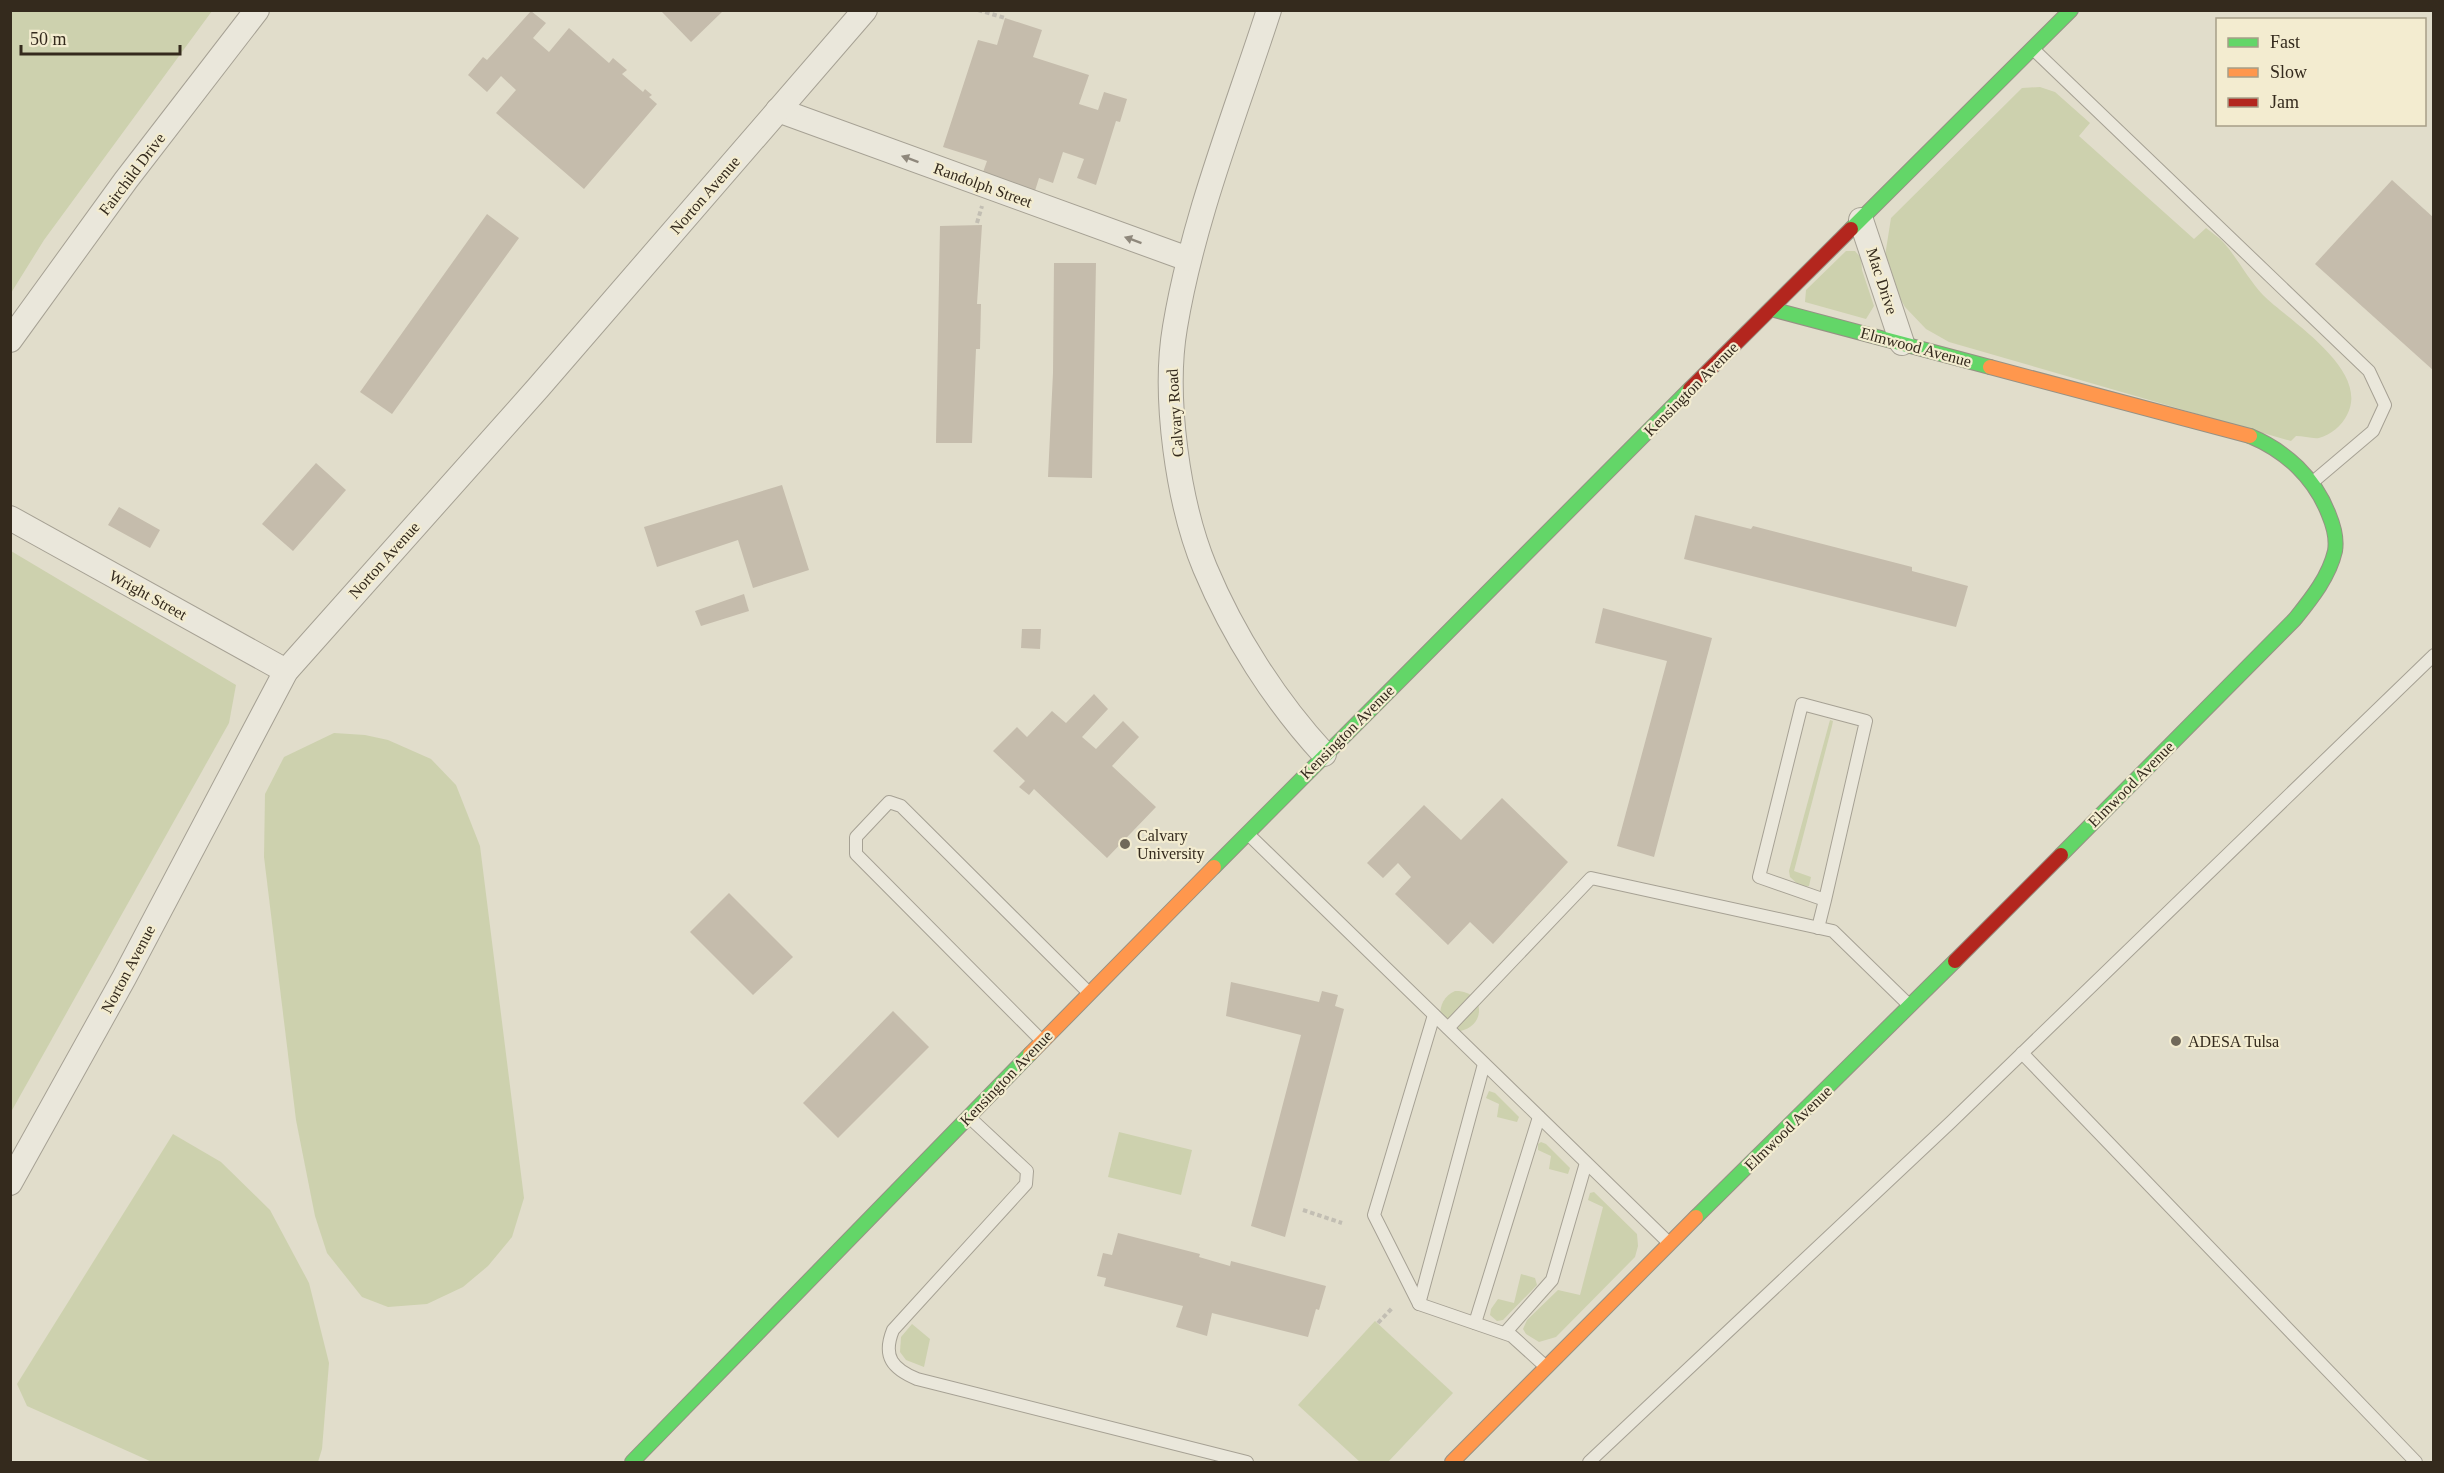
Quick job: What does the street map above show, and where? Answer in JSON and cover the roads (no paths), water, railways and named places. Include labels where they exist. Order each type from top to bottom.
[{"type":"street","name":"Fairchild Drive","points":[[10,340],[126,180],[257,10]]},
{"type":"street","name":"Norton Avenue","points":[[10,1183],[124,978],[286,671],[538,388],[865,10]]},
{"type":"street","name":"Calvary Road","points":[[1269,10],[1188,259],[1174,330],[1170,385],[1178,462],[1190,519],[1204,566],[1226,615],[1299,727],[1324,754]]},
{"type":"street","name":"Kensington Avenue","points":[[632,1462],[1324,754],[2071,10]]},
{"type":"street","name":"Randolph Street","points":[[778,110],[1188,259]]},
{"type":"street","name":"Mac Drive","points":[[1861,220],[1902,343]]},
{"type":"street","name":"Elmwood Avenue","points":[[1452,1462],[2295,619],[2313,595],[2327,569],[2336,544],[2327,507],[2313,482],[2275,447],[2251,436],[1771,309]]},
{"type":"street","name":"Wright Street","points":[[10,518],[286,671]]},
{"type":"lane","points":[[2033,49],[2369,371],[2385,405],[2373,431],[2313,482]]},
{"type":"lane","points":[[1589,1462],[2022,1053],[2433,655]]},
{"type":"lane","points":[[1818,928],[1825,900],[1866,721],[1802,704],[1759,877],[1825,900]]},
{"type":"lane","points":[[1042,1041],[856,854],[856,837],[889,802],[901,806],[1089,993]]},
{"type":"lane","points":[[1247,833],[1670,1244]]},
{"type":"lane","points":[[1448,1028],[1591,878],[1833,932],[1910,1006]]},
{"type":"lane","points":[[1434,1015],[1374,1215],[1419,1304],[1506,1333],[1547,1367]]},
{"type":"lane","points":[[2022,1053],[2416,1462]]},
{"type":"lane","points":[[1419,1304],[1484,1064]]},
{"type":"lane","points":[[969,1116],[1027,1171],[1026,1184],[893,1330],[889,1341],[892,1363],[901,1372],[917,1379],[1247,1462]]},
{"type":"lane","points":[[1475,1323],[1539,1117]]},
{"type":"lane","points":[[1506,1333],[1552,1280],[1586,1163]]},
{"type":"place","name":"Calvary University","points":[[1125,844]]},
{"type":"place","name":"ADESA Tulsa","points":[[2176,1041]]}]
